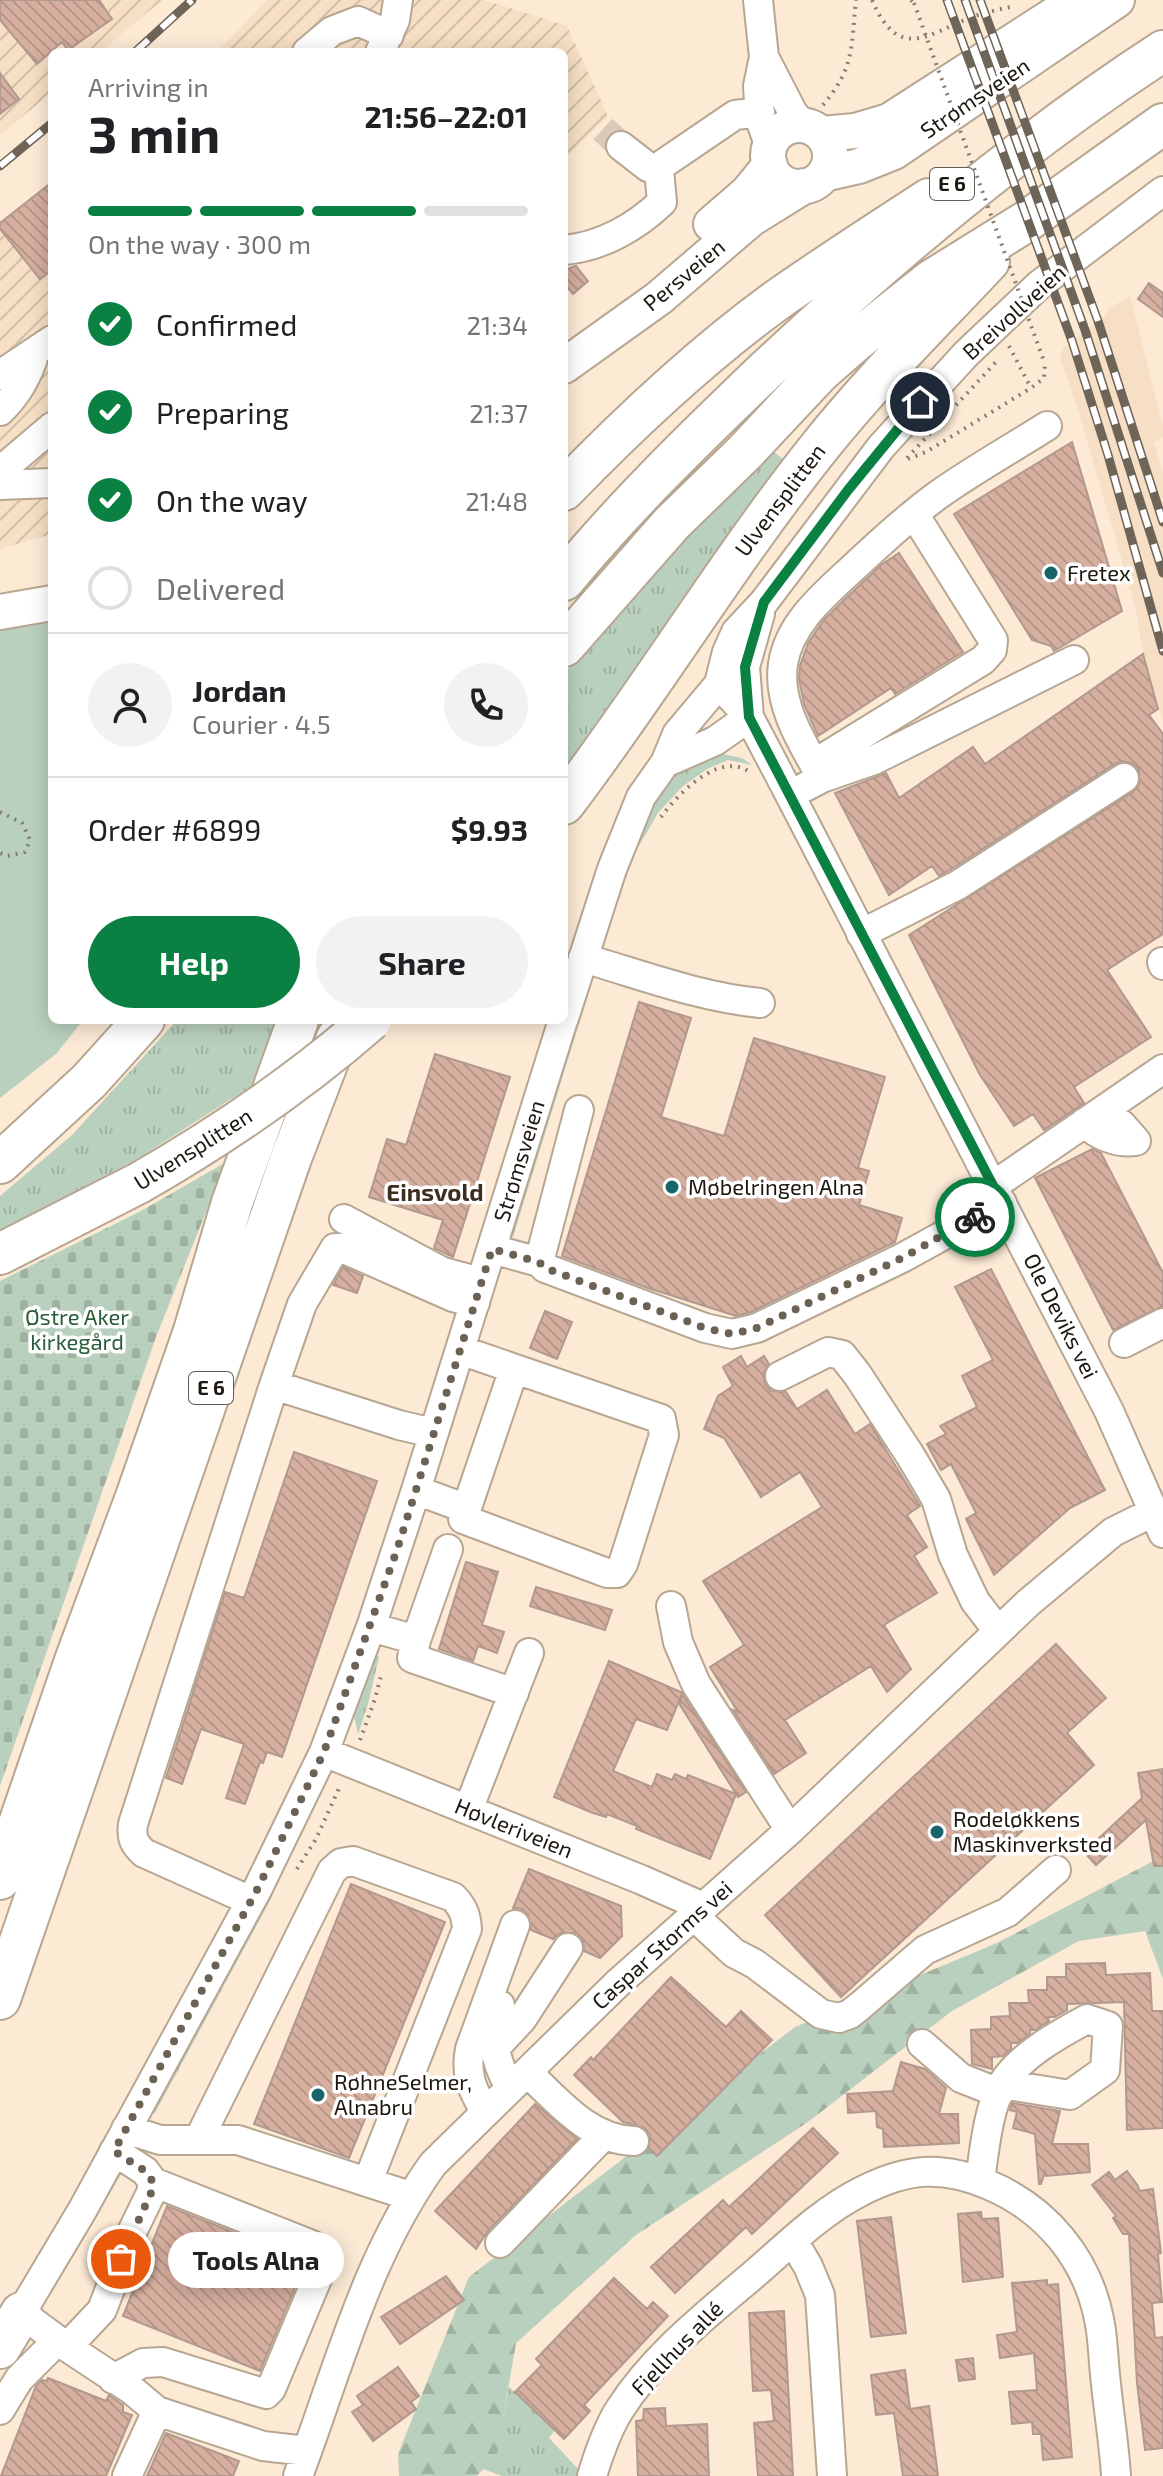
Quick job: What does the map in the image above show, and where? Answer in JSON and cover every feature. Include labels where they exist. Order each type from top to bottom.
[{"type":"highway","name":"E 6","points":[[568,486],[662,395],[777,301],[888,226],[1147,61]]},
{"type":"highway","name":"E 6","points":[[568,576],[660,475],[806,333],[970,194],[1147,61]]},
{"type":"highway","points":[[568,641],[672,523],[745,452],[819,373],[932,280],[1027,221],[1163,124]]},
{"type":"highway","name":"Ulvensplitten","points":[[568,798],[768,514],[822,444],[900,355],[1027,221]]},
{"type":"highway","points":[[0,1163],[89,1081],[140,1024]]},
{"type":"highway","name":"E 6","points":[[0,1879],[194,1331],[232,1203],[297,1024]]},
{"type":"highway","name":"E 6","points":[[0,1999],[291,1158],[343,1024]]},
{"type":"highway","name":"Ulvensplitten","points":[[0,1254],[139,1183],[258,1110],[366,1024]]},
{"type":"highway","points":[[0,2348],[21,2313]]},
{"type":"main road","name":"Strømsveien","points":[[814,123],[855,131],[889,121],[1049,13],[1117,0]]},
{"type":"main road","name":"Strømsveien","points":[[814,180],[894,152],[1049,13]]},
{"type":"main road","points":[[814,123],[830,154],[814,180],[787,184],[774,173],[770,156],[773,139],[786,128],[814,123]]},
{"type":"main road","name":"Persveien","points":[[568,336],[748,192],[770,156]]},
{"type":"main road","name":"Persveien","points":[[568,363],[659,298],[751,219],[814,180]]},
{"type":"main road","points":[[0,612],[48,604]]},
{"type":"street","points":[[312,48],[332,31],[358,21],[384,43],[398,0]]},
{"type":"street","points":[[758,0],[764,57],[758,86],[763,133],[770,156]]},
{"type":"street","points":[[764,57],[793,113],[814,123]]},
{"type":"street","points":[[568,250],[620,233],[646,217],[662,202],[659,170],[663,164],[735,115],[760,112]]},
{"type":"street","points":[[621,146],[648,167],[659,170]]},
{"type":"street","name":"Breivollveien","points":[[719,684],[736,632],[764,602],[881,447],[957,364],[1039,285],[1163,191]]},
{"type":"street","points":[[0,375],[44,346]]},
{"type":"street","points":[[0,386],[44,346]]},
{"type":"street","points":[[0,411],[14,398],[44,346]]},
{"type":"street","points":[[818,771],[798,734],[782,680],[787,649],[802,622],[822,596],[939,494],[1047,426]]},
{"type":"street","points":[[0,471],[48,430]]},
{"type":"street","points":[[0,485],[48,483]]},
{"type":"street","points":[[790,795],[818,771],[983,660],[992,650],[993,640],[914,514]]},
{"type":"street","name":"Breivollveien","points":[[749,717],[745,667],[764,602]]},
{"type":"street","points":[[818,771],[874,760],[1074,660]]},
{"type":"street","name":"Ole Deviks vei","points":[[719,684],[749,717],[1109,1411],[1160,1520]]},
{"type":"street","name":"Strømsveien","points":[[568,1004],[624,835],[641,797],[665,763],[677,734],[719,684]]},
{"type":"street","points":[[665,763],[715,741],[749,717]]},
{"type":"street","points":[[861,934],[958,885],[1124,778]]},
{"type":"street","points":[[583,958],[724,999],[760,1003]]},
{"type":"street","name":"Strømsveien","points":[[21,2313],[251,1901],[324,1752],[371,1627],[416,1490],[562,1024]]},
{"type":"street","points":[[492,1249],[539,1262],[545,1268],[705,1328],[732,1334],[757,1328],[902,1258],[997,1194],[1084,1123],[1163,1069]]},
{"type":"street","points":[[539,1262],[579,1110]]},
{"type":"street","points":[[344,1219],[478,1292]]},
{"type":"street","points":[[251,1901],[144,1853],[137,1847],[132,1835],[200,1609],[302,1304],[335,1248],[342,1248],[453,1297],[478,1292]]},
{"type":"street","points":[[1124,1343],[1163,1323]]},
{"type":"street","points":[[460,1350],[661,1419],[664,1435],[623,1564],[617,1573],[607,1573],[463,1519],[514,1369]]},
{"type":"street","points":[[780,1376],[828,1352],[842,1355],[936,1499],[953,1555],[975,1601],[998,1631]]},
{"type":"street","points":[[274,1385],[433,1433]]},
{"type":"street","points":[[416,1490],[467,1509]]},
{"type":"street","name":"Caspar Storms vei","points":[[302,2464],[385,2240],[433,2164],[618,1983],[790,1830],[933,1697],[998,1631],[1113,1532],[1160,1520]]},
{"type":"street","points":[[448,1549],[412,1658],[514,1693]]},
{"type":"street","points":[[671,1606],[678,1642],[696,1684],[790,1830]]},
{"type":"street","points":[[371,1627],[416,1640]]},
{"type":"street","points":[[468,1810],[529,1653]]},
{"type":"street","name":"Høvleriveien","points":[[324,1752],[468,1810],[698,1911]]},
{"type":"street","points":[[199,2139],[332,1871],[341,1863],[353,1861],[453,1897],[462,1906],[467,1929],[368,2181]]},
{"type":"street","points":[[698,1911],[734,1953],[755,1964],[821,2014],[839,2018],[850,2014],[925,1950],[1008,1912],[1056,1870]]},
{"type":"street","points":[[482,2049],[520,1928]]},
{"type":"street","points":[[485,2111],[469,2078],[467,2065],[482,2049],[522,2019],[568,1948]]},
{"type":"street","points":[[922,2044],[961,2078],[1001,2088],[991,2116],[980,2181]]},
{"type":"street","points":[[482,2049],[498,2067],[561,2105],[603,2136],[618,2141],[634,2141]]},
{"type":"street","points":[[500,2243],[603,2136]]},
{"type":"street","points":[[120,2140],[238,2140],[410,2196]]},
{"type":"street","points":[[113,2379],[143,2363],[163,2362],[266,2394],[271,2389],[325,2260],[323,2252],[312,2245],[153,2182],[120,2140]]},
{"type":"street","name":"Fjellhus allé","points":[[592,2476],[610,2425],[620,2408],[649,2371],[700,2319],[822,2216],[863,2191],[909,2173],[932,2170],[957,2172],[1008,2193],[1045,2219],[1063,2238],[1087,2279],[1100,2321],[1116,2476]]},
{"type":"street","points":[[0,2410],[19,2379],[102,2310],[153,2182]]},
{"type":"street","points":[[793,2241],[820,2295],[832,2476]]},
{"type":"street","points":[[21,2313],[132,2390],[157,2411],[263,2446],[302,2464]]},
{"type":"street","points":[[127,2476],[157,2411]]},
{"type":"path","points":[[814,123],[838,85],[852,55],[856,0]]},
{"type":"path","points":[[872,0],[885,24],[899,37],[910,41],[928,38],[974,16],[1049,13]]},
{"type":"path","points":[[913,1],[1045,364],[1044,378],[1031,388],[926,452],[905,460],[981,380],[1015,338]]},
{"type":"path","points":[[1021,330],[1030,320]]},
{"type":"path","points":[[1009,346],[1031,388]]},
{"type":"path","points":[[0,812],[22,823],[30,840],[25,852],[7,856],[0,853]]},
{"type":"shaded area","points":[[0,0],[162,0],[105,48],[48,48],[48,95],[0,135]]},
{"type":"shaded area","points":[[268,0],[484,0],[567,26],[608,116],[568,155],[568,48],[221,48]]},
{"type":"shaded area","points":[[48,188],[48,535],[0,549],[0,225]]},
{"type":"shaded area","points":[[1130,296],[1163,426],[1163,437],[1154,443],[1163,473],[1163,721],[1143,654],[1136,609],[1060,357],[1064,347],[1104,317],[1108,309]]},
{"type":"green space","points":[[772,451],[786,461],[568,763],[568,669],[660,564]]},
{"type":"green space","points":[[48,622],[48,1024],[80,1024],[57,1053],[0,1098],[0,630]]},
{"type":"green space","points":[[717,753],[742,758],[752,765],[728,760],[707,769],[682,787],[658,813],[636,851],[603,939],[631,849],[652,803],[678,771]]},
{"type":"green space","points":[[589,980],[591,985],[513,1237],[506,1238]]},
{"type":"green space","points":[[173,1024],[275,1024],[250,1087],[137,1159],[0,1232],[0,1196],[72,1135]]},
{"type":"green space","name":"Østre Aker kirkegård","points":[[226,1162],[156,1337],[0,1786],[0,1281],[141,1211]]},
{"type":"green space","points":[[373,1653],[379,1657],[358,1734],[353,1712]]},
{"type":"green space","points":[[1163,1856],[1163,1979],[1145,1931],[1079,1941],[952,2011],[808,2122],[636,2235],[516,2343],[497,2454],[477,2476],[399,2476],[398,2454],[469,2277],[795,2027],[997,1943]]},
{"type":"green space","points":[[267,1894],[272,1897],[155,2113],[147,2113]]},
{"type":"green space","points":[[117,2169],[121,2172],[120,2176],[49,2297],[45,2295]]},
{"type":"green space","points":[[509,2387],[555,2430],[549,2438],[582,2473],[581,2476],[502,2476],[483,2469],[496,2455]]},
{"type":"building","points":[[0,0],[99,0],[112,19],[71,48],[66,48],[62,42],[55,48],[48,48],[48,54],[37,64],[0,20]]},
{"type":"building","points":[[0,73],[19,99],[0,114]]},
{"type":"building","points":[[48,185],[48,273],[40,279],[0,229],[0,223]]},
{"type":"building","points":[[576,266],[588,281],[573,294],[568,288],[568,269]]},
{"type":"building","points":[[1149,283],[1163,293],[1163,317],[1138,299]]},
{"type":"building","name":"Fretex","points":[[1072,442],[1122,611],[1054,651],[1051,646],[1032,640],[954,514]]},
{"type":"building","points":[[899,553],[963,652],[895,694],[891,688],[818,736],[804,704],[799,679],[808,643],[823,621],[844,600],[881,565]]},
{"type":"building","points":[[1143,654],[1158,709],[1149,715],[1163,734],[1163,934],[1107,970],[1151,1037],[1074,1087],[1084,1103],[1044,1130],[1033,1114],[1014,1126],[980,1075],[909,935],[1133,792],[1139,785],[1139,770],[1131,763],[1122,761],[1115,764],[950,870],[939,876],[932,866],[889,895],[835,793],[886,773],[899,798],[973,747],[985,764]]},
{"type":"building","points":[[639,1002],[691,1018],[661,1117],[724,1136],[754,1038],[885,1077],[858,1168],[869,1171],[859,1205],[902,1218],[895,1242],[751,1312],[736,1316],[562,1256]]},
{"type":"building","points":[[435,1054],[510,1077],[453,1257],[434,1248],[443,1220],[369,1197],[387,1139],[406,1145]]},
{"type":"building","points":[[1092,1149],[1101,1153],[1163,1273],[1163,1306],[1113,1330],[1035,1178]]},
{"type":"building","points":[[343,1267],[363,1276],[357,1293],[333,1285]]},
{"type":"building","points":[[991,1269],[1105,1490],[1070,1508],[994,1575],[966,1519],[976,1513],[951,1464],[941,1470],[927,1444],[946,1434],[940,1426],[977,1407],[962,1376],[993,1360],[955,1287]]},
{"type":"building","points":[[545,1311],[572,1322],[557,1359],[530,1348]]},
{"type":"building","points":[[741,1356],[747,1367],[764,1356],[769,1364],[763,1374],[765,1384],[771,1391],[786,1392],[797,1409],[827,1390],[855,1434],[870,1424],[920,1506],[907,1515],[927,1547],[914,1556],[937,1593],[884,1625],[911,1669],[887,1692],[871,1666],[785,1720],[806,1753],[774,1774],[710,1667],[744,1645],[703,1581],[822,1507],[800,1472],[761,1497],[724,1438],[704,1429],[718,1396],[733,1386],[723,1367]]},
{"type":"building","points":[[294,1452],[377,1481],[282,1757],[267,1752],[263,1763],[260,1762],[245,1804],[226,1798],[244,1744],[201,1729],[182,1784],[166,1778],[225,1592],[244,1598]]},
{"type":"building","points":[[466,1562],[498,1572],[482,1625],[504,1632],[497,1653],[478,1646],[473,1661],[439,1649]]},
{"type":"building","points":[[536,1587],[612,1610],[605,1630],[530,1606]]},
{"type":"building","name":"Rodeløkkens Maskinverksted","points":[[1056,1644],[1106,1698],[1067,1733],[1094,1765],[841,1997],[765,1915]]},
{"type":"building","points":[[609,1661],[681,1692],[746,1792],[738,1797],[680,1705],[682,1694],[667,1730],[636,1719],[613,1771],[652,1787],[657,1774],[672,1780],[675,1774],[686,1779],[688,1775],[736,1794],[710,1859],[607,1814],[606,1817],[593,1813],[554,1797]]},
{"type":"building","points":[[1163,1769],[1163,1866],[1154,1866],[1146,1820],[1096,1865],[1084,1852],[1142,1798],[1138,1773]]},
{"type":"building","points":[[529,1869],[621,1906],[622,1936],[600,1958],[584,1951],[583,1941],[577,1933],[561,1933],[553,1939],[531,1930],[528,1915],[522,1909],[513,1908]]},
{"type":"building","points":[[351,1884],[445,1922],[349,2158],[254,2124]]},
{"type":"building","points":[[1105,1963],[1106,1975],[1150,1973],[1152,2011],[1163,2011],[1163,2128],[1127,2130],[1124,2002],[1067,2004],[1067,2010],[1055,2017],[1048,2017],[1049,2021],[1030,2030],[1030,2034],[1017,2043],[1011,2043],[1011,2049],[1003,2056],[992,2057],[992,2069],[972,2064],[971,2030],[991,2029],[991,2017],[1010,2016],[1009,2003],[1029,2003],[1028,1990],[1047,1990],[1047,1977],[1066,1977],[1066,1964]]},
{"type":"building","points":[[671,1977],[726,2027],[741,2011],[772,2040],[657,2156],[649,2148],[650,2135],[645,2128],[623,2122],[574,2075],[591,2057],[593,2060]]},
{"type":"building","points":[[901,2062],[925,2069],[946,2088],[939,2114],[958,2114],[959,2143],[884,2147],[883,2129],[877,2127],[876,2111],[848,2113],[847,2094],[893,2091]]},
{"type":"building","points":[[1012,2103],[1060,2111],[1052,2144],[1088,2144],[1090,2172],[1046,2176],[1045,2172],[1039,2184],[1035,2134],[1013,2128],[1017,2112],[1010,2110]]},
{"type":"building","points":[[535,2104],[577,2139],[488,2231],[476,2249],[435,2211]]},
{"type":"building","points":[[813,2128],[838,2153],[752,2234],[746,2227],[675,2293],[651,2267],[723,2200],[729,2207]]},
{"type":"building","points":[[1127,2171],[1139,2191],[1153,2189],[1161,2253],[1158,2254],[1162,2302],[1152,2303],[1155,2338],[1163,2337],[1163,2448],[1145,2450],[1137,2383],[1129,2234],[1123,2234],[1113,2218],[1116,2216],[1092,2185],[1109,2172],[1115,2180]]},
{"type":"building","points":[[167,2206],[306,2261],[260,2371],[123,2316]]},
{"type":"building","points":[[981,2212],[982,2219],[998,2218],[1003,2277],[963,2282],[958,2214]]},
{"type":"building","points":[[891,2217],[906,2333],[871,2337],[857,2221]]},
{"type":"building","points":[[446,2276],[464,2300],[400,2344],[381,2317]]},
{"type":"building","points":[[614,2278],[647,2309],[653,2302],[668,2316],[584,2405],[590,2411],[564,2439],[515,2392],[542,2365],[536,2359]]},
{"type":"building","points":[[1047,2280],[1047,2285],[1058,2284],[1072,2457],[1043,2460],[1041,2434],[1033,2434],[1032,2422],[1012,2424],[1009,2392],[1037,2390],[1034,2353],[1000,2358],[997,2335],[1017,2332],[1012,2283]]},
{"type":"building","points":[[784,2311],[793,2476],[758,2476],[754,2423],[774,2421],[771,2390],[753,2391],[749,2313]]},
{"type":"building","points":[[973,2358],[975,2379],[959,2381],[956,2360]]},
{"type":"building","points":[[398,2367],[419,2396],[411,2402],[416,2409],[373,2441],[352,2412],[363,2405],[357,2396]]},
{"type":"building","points":[[905,2370],[910,2409],[929,2406],[938,2476],[903,2476],[894,2413],[876,2415],[871,2375]]},
{"type":"building","points":[[48,2378],[106,2401],[109,2395],[123,2405],[123,2412],[132,2415],[106,2476],[1,2476],[36,2386]]},
{"type":"building","points":[[665,2408],[666,2426],[707,2424],[709,2476],[638,2476],[636,2421],[643,2420],[644,2409]]},
{"type":"building","points":[[166,2433],[239,2461],[233,2476],[147,2476]]},
{"type":"tunnel","points":[[603,129],[621,146]]},
{"type":"railway","points":[[139,48],[192,0]]},
{"type":"railway","points":[[947,0],[1072,341],[1108,455],[1163,651]]},
{"type":"railway","points":[[965,0],[1085,330],[1163,573]]},
{"type":"railway","points":[[980,0],[1098,321],[1163,522]]},
{"type":"railway","points":[[0,166],[48,126]]},
{"type":"way so far","points":[[121,2259],[153,2182],[145,2171],[114,2151],[258,1888],[324,1752],[397,1550],[492,1249],[539,1262],[545,1268],[705,1328],[732,1334],[757,1328],[902,1258],[975,1217]]},
{"type":"place","name":"Fretex","points":[[1051,573]]},
{"type":"place","name":"Møbelringen Alna","points":[[672,1187]]},
{"type":"place","name":"Rodeløkkens Maskinverksted","points":[[937,1832]]},
{"type":"place","name":"RøhneSelmer, Alnabru","points":[[318,2095]]},
{"type":"place","name":"Tools Alna","points":[[121,2259]]},
{"type":"district","name":"Einsvold","points":[[435,1193]]},
{"type":"route","points":[[920,402],[881,447],[764,602],[745,667],[749,717],[1002,1203],[975,1217]]}]
